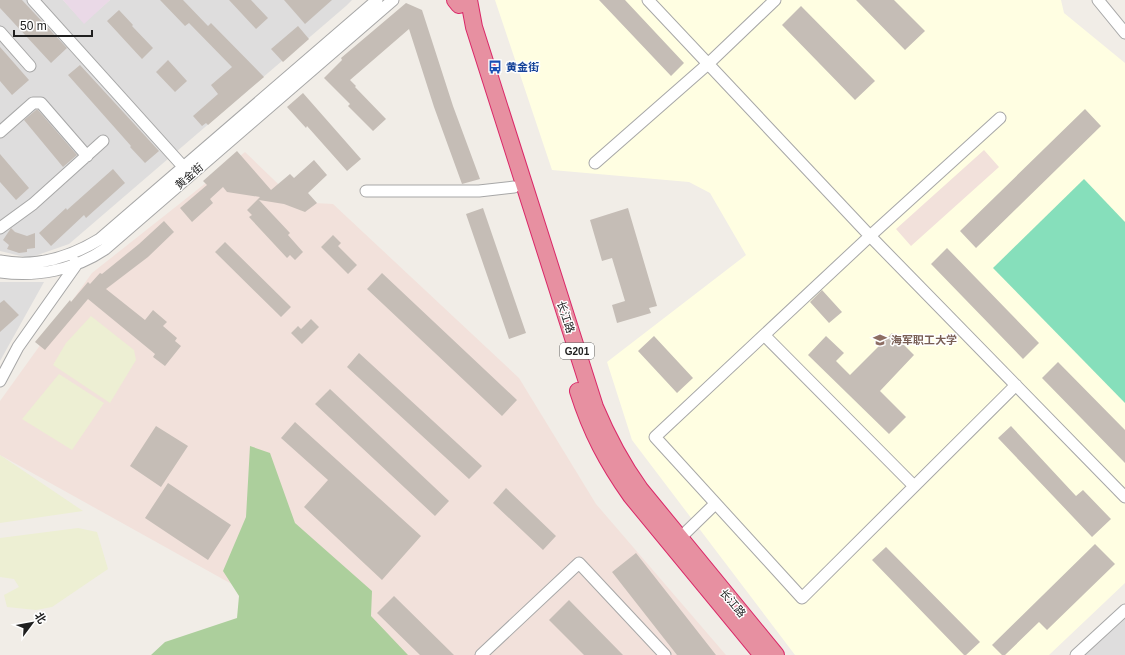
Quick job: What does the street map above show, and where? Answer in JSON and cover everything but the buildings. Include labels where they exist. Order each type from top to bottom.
[{"type":"highway","name":"长江路","points":[[460,1],[464,30],[583,406],[597,440],[612,470],[631,496],[756,653]]},
{"type":"highway","name":"长江路","points":[[460,1],[474,27],[595,407],[607,436],[623,465],[640,489],[776,655]]},
{"type":"street","points":[[33,0],[187,171]]},
{"type":"street","name":"黄金街","points":[[0,272],[14,274],[57,270],[76,265],[105,249],[187,171],[377,0]]},
{"type":"street","name":"黄金街","points":[[0,261],[17,264],[37,263],[57,259],[73,254],[100,238],[187,171],[393,0]]},
{"type":"street","points":[[648,0],[709,63],[870,236],[1125,497]]},
{"type":"street","points":[[595,163],[709,63],[775,0]]},
{"type":"street","points":[[1098,0],[1125,33]]},
{"type":"street","points":[[0,32],[30,66]]},
{"type":"street","points":[[0,132],[33,103],[41,103],[87,156]]},
{"type":"street","points":[[1000,118],[870,236],[655,437],[802,598],[1016,385]]},
{"type":"street","points":[[0,228],[33,204],[103,141]]},
{"type":"street","points":[[366,191],[479,191],[514,187]]},
{"type":"street","points":[[0,381],[18,347],[76,265],[73,254]]},
{"type":"street","points":[[764,335],[914,486]]},
{"type":"street","points":[[680,538],[715,504]]},
{"type":"street","points":[[481,655],[579,563],[665,655]]},
{"type":"street","points":[[1076,655],[1125,610]]},
{"type":"shaded area","points":[[0,0],[63,0],[84,23],[110,0],[352,0],[69,244],[29,258],[0,251]]},
{"type":"shaded area","points":[[63,0],[110,0],[84,24]]},
{"type":"shaded area","name":"海军职工大学","points":[[495,0],[1061,0],[1064,13],[1125,63],[1125,583],[1049,655],[795,655],[632,440],[607,362],[746,255],[710,193],[689,182],[552,170]]},
{"type":"shaded area","points":[[984,150],[999,167],[911,246],[896,229]]},
{"type":"shaded area","points":[[245,152],[297,202],[333,204],[519,378],[596,504],[726,655],[246,655],[246,592],[0,455],[0,401],[92,273]]},
{"type":"shaded area","points":[[0,282],[44,282],[0,361]]},
{"type":"shaded area","points":[[91,316],[134,350],[136,360],[110,403],[53,365],[66,343]]},
{"type":"shaded area","points":[[59,374],[104,403],[72,450],[22,419]]},
{"type":"shaded area","points":[[0,455],[83,511],[0,523]]},
{"type":"shaded area","points":[[78,528],[97,532],[108,569],[52,607],[36,610],[7,607],[4,595],[19,587],[14,579],[0,577],[0,538]]},
{"type":"shaded area","points":[[1125,616],[1125,655],[1084,655]]},
{"type":"green space","points":[[1084,179],[1125,222],[1125,403],[993,268]]},
{"type":"green space","points":[[250,446],[270,453],[295,523],[372,591],[371,616],[408,655],[151,655],[165,642],[237,618],[239,596],[223,571],[246,517]]},
{"type":"place","name":"黄金街","points":[[495,67]]},
{"type":"place","name":"海军职工大学","points":[[880,340]]}]
